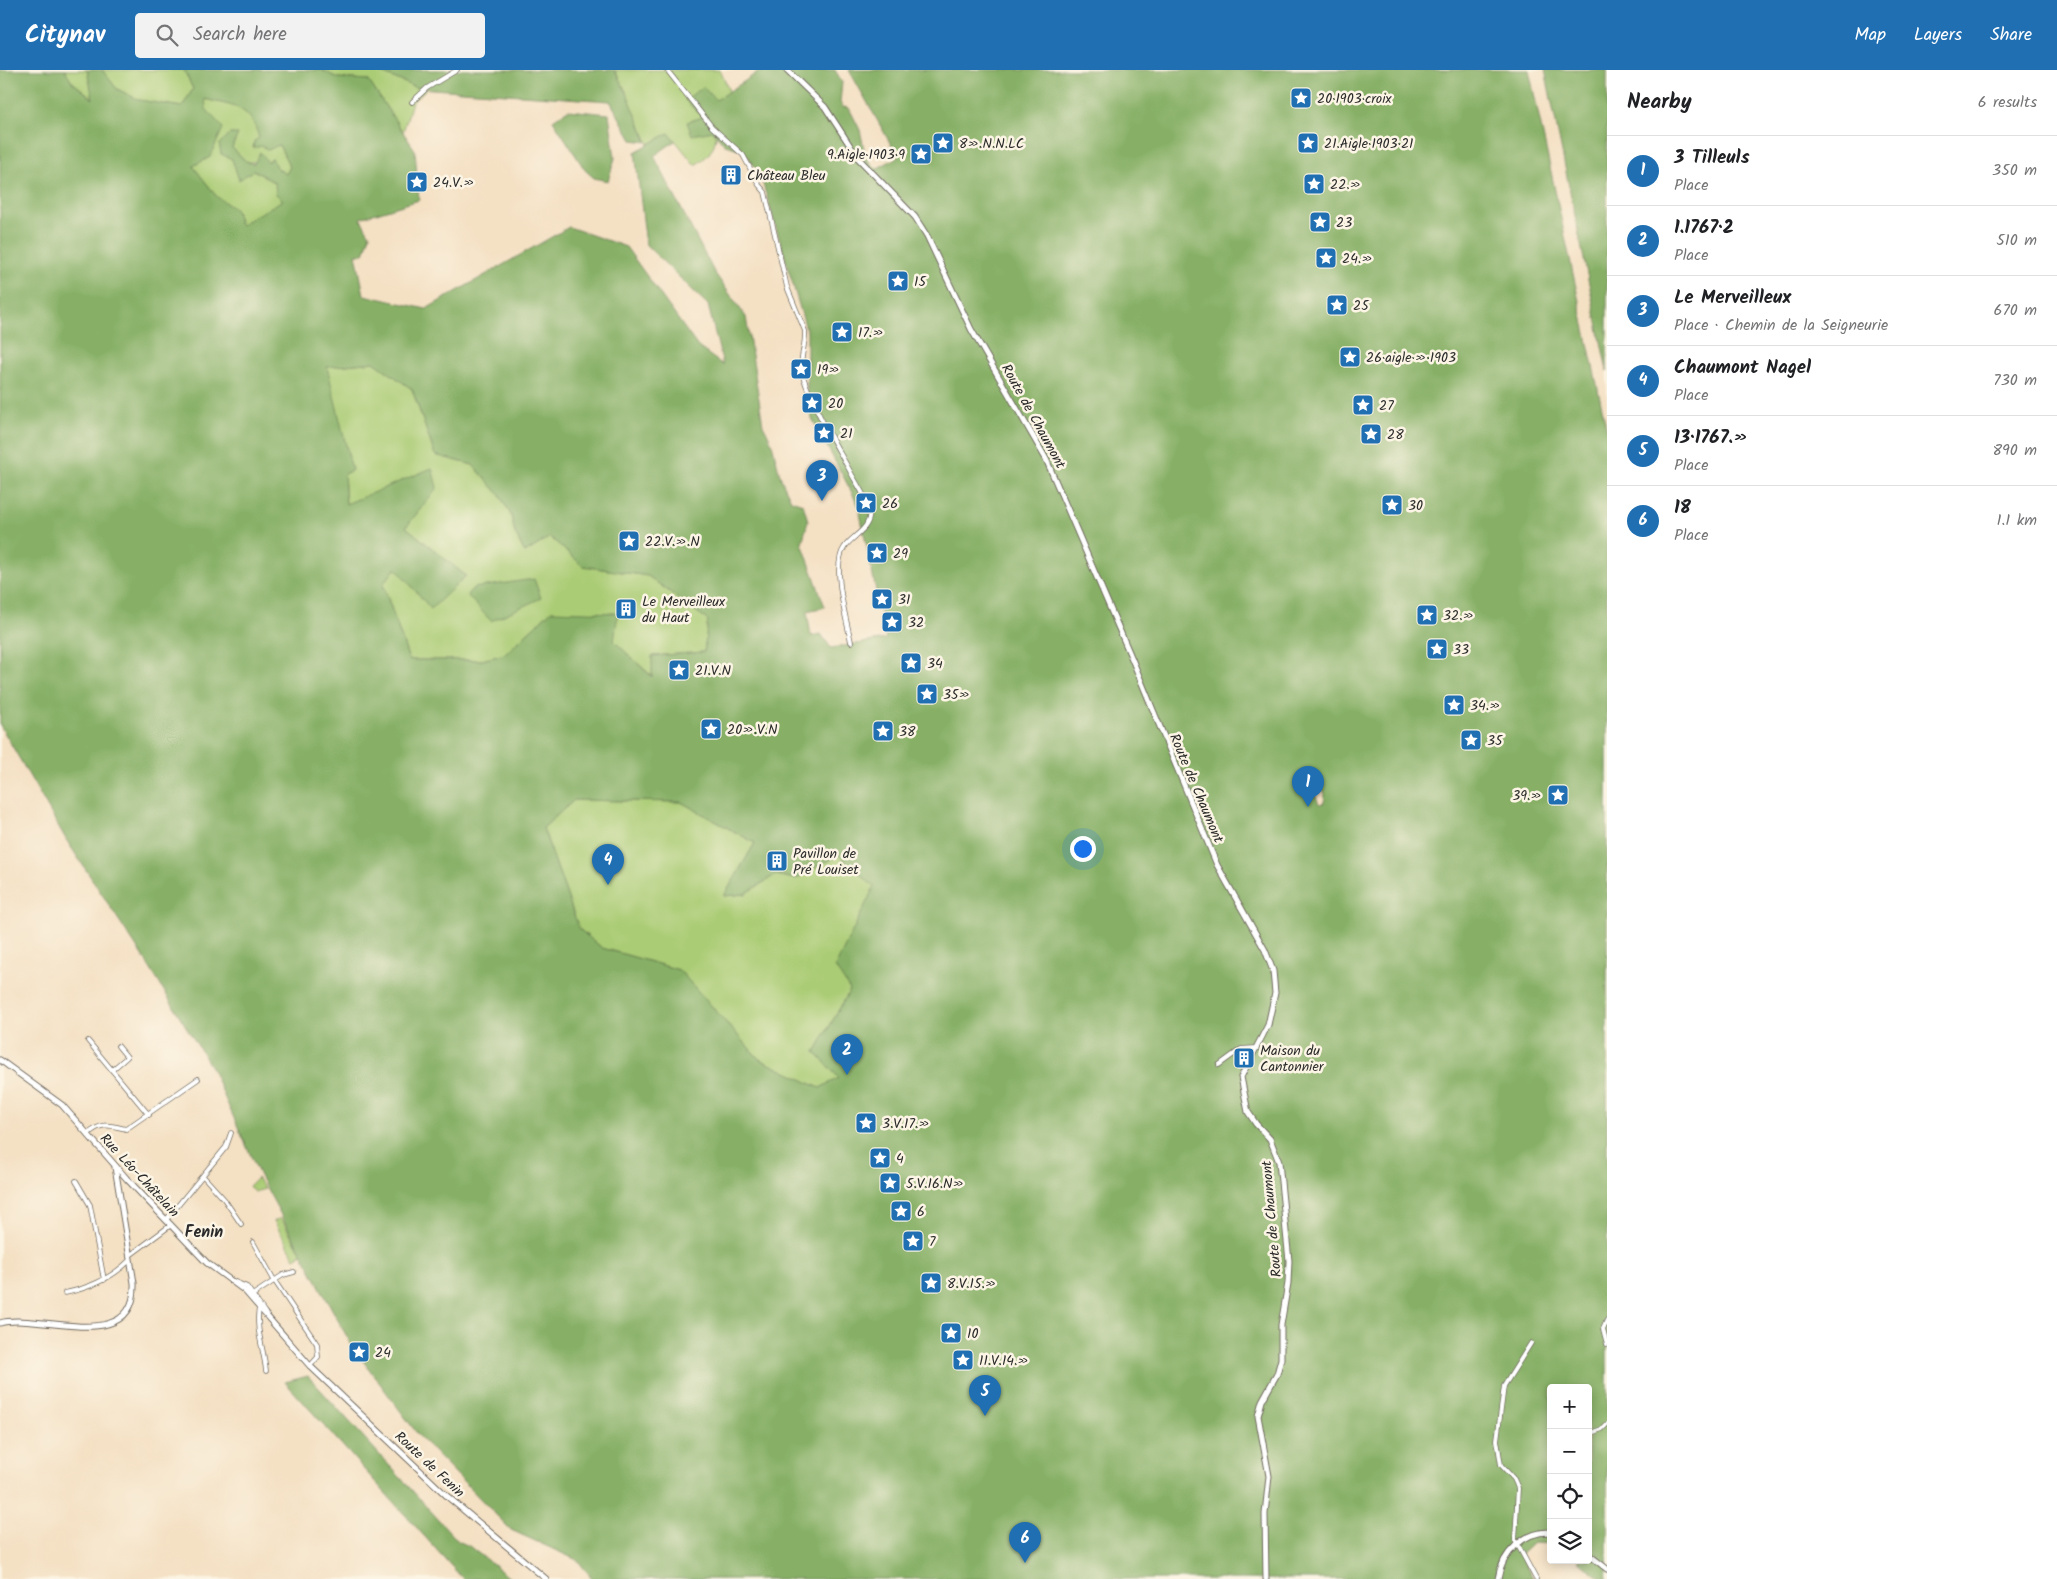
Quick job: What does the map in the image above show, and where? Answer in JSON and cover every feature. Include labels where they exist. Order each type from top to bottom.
[{"type":"street","points":[[412,102],[427,88],[457,70]]},
{"type":"street","points":[[667,70],[712,127],[743,155],[759,184],[766,192],[787,287],[805,331],[806,339],[801,358],[803,375],[818,413],[869,507],[866,525],[859,535],[844,548],[840,564],[841,587],[852,642]]},
{"type":"street","name":"Route de Chaumont","points":[[787,70],[825,107],[862,163],[921,226],[972,329],[1046,459],[1217,865],[1265,950],[1273,971],[1275,993],[1268,1026],[1242,1073],[1241,1084],[1248,1112],[1270,1140],[1279,1162],[1289,1261],[1288,1283],[1281,1325],[1281,1360],[1277,1374],[1262,1401],[1258,1416],[1269,1476],[1265,1514],[1266,1579]]},
{"type":"street","points":[[88,1041],[150,1115]]},
{"type":"street","points":[[112,1070],[127,1057],[118,1046]]},
{"type":"street","points":[[1219,1065],[1240,1049],[1257,1048]]},
{"type":"street","name":"Rue Léo-Châtelain","points":[[0,1060],[62,1105],[114,1166],[207,1263],[245,1291],[304,1359]]},
{"type":"street","points":[[88,1134],[97,1126],[109,1125],[126,1129],[150,1115],[198,1079]]},
{"type":"street","points":[[166,1220],[226,1147],[231,1133]]},
{"type":"street","points":[[0,1323],[22,1321],[95,1326],[112,1323],[124,1314],[132,1302],[134,1290],[114,1166]]},
{"type":"street","points":[[204,1176],[241,1224]]},
{"type":"street","points":[[118,1183],[127,1179]]},
{"type":"street","points":[[76,1181],[90,1205],[104,1280]]},
{"type":"street","points":[[65,1293],[83,1290],[121,1269],[130,1258],[171,1224]]},
{"type":"street","points":[[253,1242],[274,1280],[317,1344],[318,1357],[310,1366]]},
{"type":"street","points":[[254,1294],[274,1280],[294,1272]]},
{"type":"street","points":[[231,1281],[243,1284],[254,1294],[265,1311],[265,1315]]},
{"type":"street","points":[[259,1308],[259,1339],[264,1352],[266,1371]]},
{"type":"street","points":[[1607,1320],[1603,1329],[1607,1344]]},
{"type":"street","points":[[1531,1343],[1504,1386],[1497,1425],[1498,1460],[1518,1488],[1515,1527],[1517,1544],[1536,1579]]},
{"type":"street","name":"Route de Fenin","points":[[304,1359],[448,1497],[546,1579]]},
{"type":"street","points":[[1592,1433],[1602,1429],[1607,1424]]},
{"type":"street","points":[[1498,1579],[1503,1563],[1517,1544],[1535,1534],[1547,1532]]},
{"type":"street","points":[[1592,1557],[1607,1569]]},
{"type":"green space","points":[[0,70],[65,70],[71,81],[93,99],[87,70],[102,70],[117,89],[139,100],[182,107],[193,89],[184,70],[321,70],[338,78],[368,80],[415,150],[419,200],[360,218],[370,235],[364,254],[356,254],[364,295],[426,309],[569,227],[626,247],[698,347],[723,365],[708,305],[646,245],[635,152],[669,133],[675,141],[654,156],[714,272],[746,317],[763,425],[771,442],[784,486],[791,500],[803,504],[808,521],[802,543],[825,607],[807,611],[811,636],[821,634],[831,648],[886,639],[858,504],[807,409],[807,332],[760,174],[743,150],[725,145],[713,131],[692,135],[687,122],[703,117],[685,100],[703,87],[716,100],[757,73],[767,70],[835,70],[842,82],[840,103],[843,107],[849,108],[860,130],[866,158],[876,169],[898,157],[849,70],[1529,70],[1607,431],[1607,1579],[1601,1579],[1583,1564],[1592,1564],[1592,1384],[1547,1384],[1547,1544],[1533,1543],[1520,1555],[1533,1579],[593,1579],[577,1560],[511,1530],[419,1436],[352,1346],[260,1176],[211,1067],[145,960],[67,841],[0,725]],"holes":[[[205,99],[233,106],[246,113],[251,119],[259,138],[254,141],[253,148],[262,146],[268,150],[279,145],[290,167],[286,174],[278,169],[272,158],[268,162],[260,152],[254,164],[247,162],[232,148],[238,134],[230,134],[219,144],[221,154],[232,159],[239,180],[254,170],[275,183],[276,194],[283,200],[240,225],[236,210],[217,197],[193,166],[210,157],[223,128],[206,109]],[[374,362],[412,389],[435,455],[473,465],[499,494],[511,515],[515,533],[525,553],[550,537],[583,566],[648,576],[708,620],[704,652],[652,656],[652,677],[614,641],[618,613],[551,611],[505,654],[482,660],[409,660],[383,584],[396,568],[431,609],[466,576],[406,527],[437,488],[432,468],[346,504],[344,474],[352,470],[327,367]],[[1316,784],[1325,793],[1324,803],[1319,804],[1313,789]],[[574,800],[681,802],[755,843],[724,896],[745,894],[775,875],[795,879],[839,855],[874,887],[835,967],[850,990],[815,1052],[839,1078],[820,1088],[759,1059],[679,970],[602,948],[579,929],[543,828]]]},
{"type":"green space","points":[[65,70],[87,70],[94,99],[71,81]]},
{"type":"green space","points":[[102,70],[184,70],[193,89],[182,107],[139,100],[117,89]]},
{"type":"green space","points":[[321,70],[375,70],[417,88],[427,88],[412,102],[403,132],[368,80],[338,78]]},
{"type":"green space","points":[[375,70],[614,70],[627,93],[647,142],[632,140],[610,101],[417,88]]},
{"type":"green space","points":[[615,70],[720,70],[730,93],[716,101],[703,117],[716,136],[712,150],[695,165],[669,133],[649,144]]},
{"type":"green space","points":[[1545,70],[1607,70],[1607,371]]},
{"type":"green space","points":[[204,99],[239,107],[254,120],[262,146],[279,145],[290,167],[286,174],[278,169],[272,159],[268,162],[247,162],[232,148],[237,135],[230,134],[232,159],[240,179],[253,170],[275,183],[283,201],[240,225],[236,210],[217,197],[193,166],[210,157]]},
{"type":"green space","points":[[568,110],[609,114],[615,158],[608,181],[594,178],[585,170],[553,120]]},
{"type":"green space","points":[[374,362],[412,389],[435,455],[473,465],[499,494],[511,515],[515,533],[525,553],[550,537],[583,566],[648,576],[708,620],[704,652],[652,656],[653,677],[613,641],[551,611],[505,654],[482,660],[409,660],[383,584],[396,568],[466,576],[406,527],[437,488],[346,505],[344,473],[351,471],[326,367]]},
{"type":"green space","points":[[534,579],[541,598],[491,621],[467,595],[473,588]]},
{"type":"green space","points":[[574,800],[681,802],[755,843],[724,896],[745,894],[775,875],[795,879],[839,855],[875,887],[857,922],[850,990],[815,1052],[839,1078],[820,1088],[759,1059],[679,970],[602,948],[579,929],[543,828]]},
{"type":"green space","points":[[257,1178],[265,1189],[254,1192],[249,1186]]},
{"type":"green space","points":[[281,1218],[302,1254],[295,1258],[274,1221]]},
{"type":"green space","points":[[308,1376],[458,1541],[469,1546],[511,1579],[463,1579],[285,1382]]},
{"type":"place","name":"20·1903·croix","points":[[1301,98]]},
{"type":"place","name":"8».N.N.LC","points":[[943,143]]},
{"type":"place","name":"21.Aigle·1903·21","points":[[1308,143]]},
{"type":"place","name":"9.Aigle·1903·9","points":[[921,154]]},
{"type":"place","name":"Château Bleu","points":[[731,175]]},
{"type":"place","name":"24.V.»","points":[[417,182]]},
{"type":"place","name":"22.»","points":[[1314,184]]},
{"type":"place","name":"23","points":[[1320,222]]},
{"type":"place","name":"24.»","points":[[1326,258]]},
{"type":"place","name":"15","points":[[898,281]]},
{"type":"place","name":"25","points":[[1337,305]]},
{"type":"place","name":"17.»","points":[[842,332]]},
{"type":"place","name":"26·aigle·»·1903","points":[[1350,357]]},
{"type":"place","name":"19»","points":[[801,369]]},
{"type":"place","name":"20","points":[[812,403]]},
{"type":"place","name":"27","points":[[1363,405]]},
{"type":"place","name":"21","points":[[824,433]]},
{"type":"place","name":"28","points":[[1371,434]]},
{"type":"place","name":"Le Merveilleux","points":[[822,501]]},
{"type":"place","name":"26","points":[[866,503]]},
{"type":"place","name":"30","points":[[1392,505]]},
{"type":"place","name":"22.V.».N","points":[[629,541]]},
{"type":"place","name":"29","points":[[877,553]]},
{"type":"place","name":"31","points":[[882,599]]},
{"type":"place","name":"Le Merveilleux du Haut","points":[[626,609]]},
{"type":"place","name":"32.»","points":[[1427,615]]},
{"type":"place","name":"32","points":[[892,622]]},
{"type":"place","name":"33","points":[[1437,649]]},
{"type":"place","name":"34","points":[[911,663]]},
{"type":"place","name":"21.V.N","points":[[679,670]]},
{"type":"place","name":"35»","points":[[927,694]]},
{"type":"place","name":"34.»","points":[[1454,705]]},
{"type":"place","name":"20».V.N","points":[[711,729]]},
{"type":"place","name":"38","points":[[883,731]]},
{"type":"place","name":"35","points":[[1471,740]]},
{"type":"place","name":"39.»","points":[[1558,795]]},
{"type":"place","name":"3 Tilleuls","points":[[1308,807]]},
{"type":"place","name":"Pavillon de Pré Louiset","points":[[777,861]]},
{"type":"place","name":"Chaumont Nagel","points":[[608,885]]},
{"type":"place","name":"Maison du Cantonnier","points":[[1244,1058]]},
{"type":"place","name":"1.1767·2","points":[[847,1075]]},
{"type":"place","name":"3.V.17.»","points":[[866,1123]]},
{"type":"place","name":"4","points":[[880,1158]]},
{"type":"place","name":"5.V.16.N»","points":[[890,1183]]},
{"type":"place","name":"6","points":[[901,1211]]},
{"type":"place","name":"7","points":[[913,1241]]},
{"type":"place","name":"8.V.15.»","points":[[931,1283]]},
{"type":"place","name":"10","points":[[951,1333]]},
{"type":"place","name":"24","points":[[359,1352]]},
{"type":"place","name":"11.V.14.»","points":[[963,1360]]},
{"type":"place","name":"13·1767.»","points":[[985,1416]]},
{"type":"place","name":"18","points":[[1025,1563]]},
{"type":"district","name":"Fenin","points":[[204,1231]]}]
